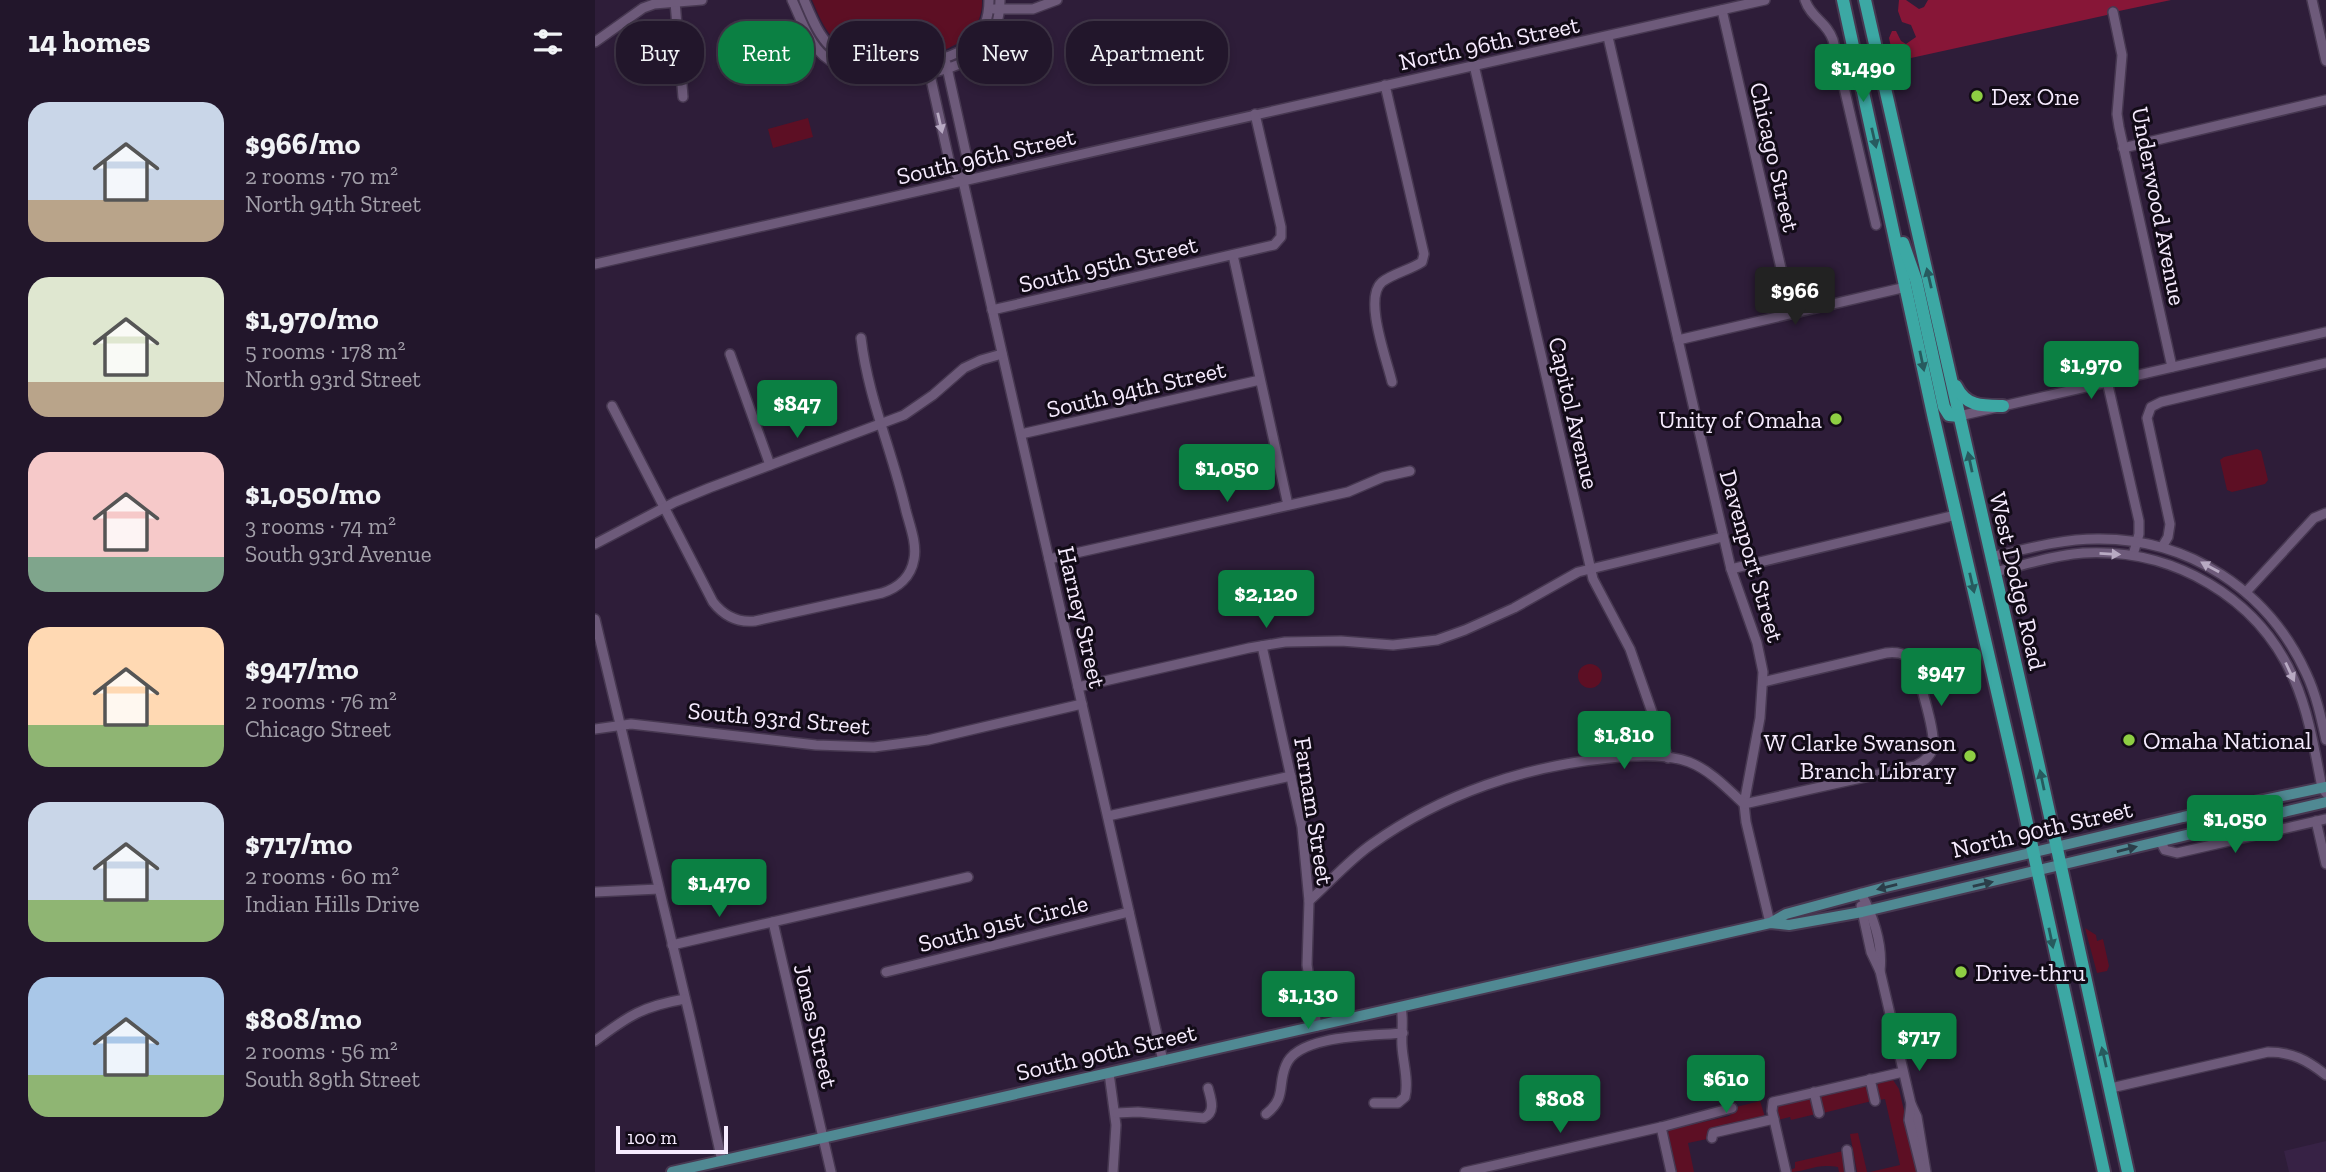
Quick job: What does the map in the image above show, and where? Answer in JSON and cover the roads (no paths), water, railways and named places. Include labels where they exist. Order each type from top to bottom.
[{"type":"highway","name":"West Dodge Road","points":[[1843,0],[2104,1172]]},
{"type":"highway","name":"West Dodge Road","points":[[1865,0],[2057,846],[2128,1172]]},
{"type":"highway","points":[[1890,214],[1916,280],[1945,411],[1949,415],[1959,416]]},
{"type":"highway","points":[[1948,366],[1958,390],[1968,402],[1983,406],[2003,406]]},
{"type":"main road","name":"North 90th Street","points":[[1770,923],[1786,914],[1861,893],[2057,846],[2325,789]]},
{"type":"main road","name":"North 90th Street","points":[[1632,955],[1770,923],[1794,924],[1866,911],[2326,802]]},
{"type":"main road","name":"South 90th Street","points":[[672,1172],[1632,955]]},
{"type":"street","points":[[595,42],[643,8],[702,0]]},
{"type":"street","points":[[792,0],[815,47],[828,59]]},
{"type":"street","points":[[804,0],[828,43]]},
{"type":"street","points":[[932,84],[949,160],[954,172],[963,181],[968,169],[967,158],[945,56],[958,52],[973,42],[985,25],[989,4],[1033,9],[1057,0]]},
{"type":"street","name":"North 96th Street","points":[[1385,85],[1765,0]]},
{"type":"street","points":[[1805,0],[1810,13],[1827,27],[1833,40],[1876,225]]},
{"type":"street","points":[[2312,0],[2326,61]]},
{"type":"street","points":[[675,2],[683,97]]},
{"type":"street","points":[[944,68],[962,62],[981,50],[994,30],[1000,5]]},
{"type":"street","name":"Chicago Street","points":[[1722,10],[1791,312]]},
{"type":"street","name":"Underwood Avenue","points":[[2113,12],[2122,55],[2117,117],[2172,367]]},
{"type":"street","name":"Davenport Street","points":[[1608,37],[1723,537],[1731,569],[1757,643],[1763,682],[1760,718],[1744,804],[1770,923]]},
{"type":"street","name":"Capitol Avenue","points":[[1474,65],[1590,569],[1630,649],[1668,758]]},
{"type":"street","points":[[1385,85],[1424,254],[1422,261],[1383,281],[1375,292],[1373,307],[1392,383]]},
{"type":"street","name":"South 96th Street","points":[[595,264],[1385,85]]},
{"type":"street","points":[[2123,148],[2326,100]]},
{"type":"street","name":"South 95th Street","points":[[992,310],[1271,247],[1282,233],[1255,114]]},
{"type":"street","name":"Harney Street","points":[[963,181],[1163,1061]]},
{"type":"street","points":[[1233,255],[1288,505]]},
{"type":"street","points":[[1678,340],[1906,286]]},
{"type":"street","points":[[1959,416],[2326,332]]},
{"type":"street","points":[[612,406],[713,602],[732,619],[750,622],[882,593],[903,581],[913,561],[914,546],[898,474],[868,381],[861,338]]},
{"type":"street","points":[[730,354],[770,466]]},
{"type":"street","points":[[595,544],[709,488],[882,425],[917,407],[964,368],[1002,354]]},
{"type":"street","points":[[2162,547],[2168,537],[2170,524],[2147,418],[2151,407],[2161,402],[2326,363]]},
{"type":"street","name":"South 94th Street","points":[[1021,435],[1260,380]]},
{"type":"street","points":[[2107,382],[2138,516],[2137,541],[2133,555]]},
{"type":"street","points":[[1049,559],[1348,492],[1383,477],[1410,471]]},
{"type":"street","points":[[2246,592],[2314,518],[2326,513]]},
{"type":"street","points":[[1731,569],[1956,515]]},
{"type":"street","points":[[1078,687],[1262,646],[1312,640],[1417,644],[1444,638],[1541,595],[1578,572],[1723,537]]},
{"type":"street","points":[[2081,539],[2082,553]]},
{"type":"street","points":[[1991,557],[2081,539],[2137,541],[2162,547],[2207,565],[2246,592],[2271,617],[2298,657],[2314,692],[2326,740]]},
{"type":"street","points":[[1995,572],[2082,553],[2133,555],[2175,566],[2211,584],[2238,603],[2269,636],[2285,662],[2298,689],[2325,789]]},
{"type":"street","points":[[595,619],[722,1161]]},
{"type":"street","name":"Farnam Street","points":[[1262,646],[1302,827],[1309,901],[1307,965],[1317,1026]]},
{"type":"street","points":[[1309,901],[1352,859],[1374,842],[1422,813],[1498,781],[1542,768],[1595,759],[1641,756],[1681,760],[1702,768],[1744,804],[1915,766],[1927,758],[1933,748],[1916,669],[1911,659],[1901,653],[1889,652],[1763,682]]},
{"type":"street","name":"South 93rd Street","points":[[595,729],[620,724],[816,745],[874,747],[927,740],[1082,704]]},
{"type":"street","points":[[1108,816],[1291,776]]},
{"type":"street","points":[[2160,841],[2165,850],[2177,853],[2321,820],[2326,864]]},
{"type":"street","points":[[672,944],[968,877]]},
{"type":"street","points":[[595,892],[659,889]]},
{"type":"street","points":[[1861,893],[1871,954],[1880,971],[1911,1104],[1909,1120],[1924,1172]]},
{"type":"street","name":"South 91st Circle","points":[[886,972],[1129,912]]},
{"type":"street","name":"Jones Street","points":[[773,922],[831,1172]]},
{"type":"street","points":[[595,1041],[638,1011],[685,999]]},
{"type":"street","points":[[1374,1103],[1398,1103],[1405,1097],[1407,1085],[1401,1007]]},
{"type":"street","points":[[1266,1114],[1279,1100],[1286,1066],[1297,1051],[1312,1045],[1355,1037],[1403,1033]]},
{"type":"street","points":[[2111,1088],[2268,1052],[2298,1056],[2326,1074]]},
{"type":"street","points":[[1786,1172],[1775,1146],[1773,1102],[1903,1072]]},
{"type":"street","points":[[1109,1073],[1116,1116],[1113,1172]]},
{"type":"street","points":[[1870,1079],[1875,1101]]},
{"type":"street","points":[[1116,1116],[1147,1114],[1201,1119],[1207,1117],[1212,1108],[1208,1088]]},
{"type":"street","points":[[1814,1092],[1819,1113]]},
{"type":"street","points":[[1465,1172],[1732,1108]]},
{"type":"street","points":[[1712,1138],[1713,1133],[1774,1119]]},
{"type":"street","points":[[1661,1127],[1671,1172]]},
{"type":"street","points":[[1847,1150],[1850,1172]]},
{"type":"place","name":"Dex One","points":[[1977,96]]},
{"type":"place","name":"Unity of Omaha","points":[[1836,419]]},
{"type":"place","name":"Omaha National","points":[[2129,740]]},
{"type":"place","name":"W Clarke Swanson Branch Library","points":[[1970,756]]},
{"type":"place","name":"Drive-thru","points":[[1961,972]]}]
